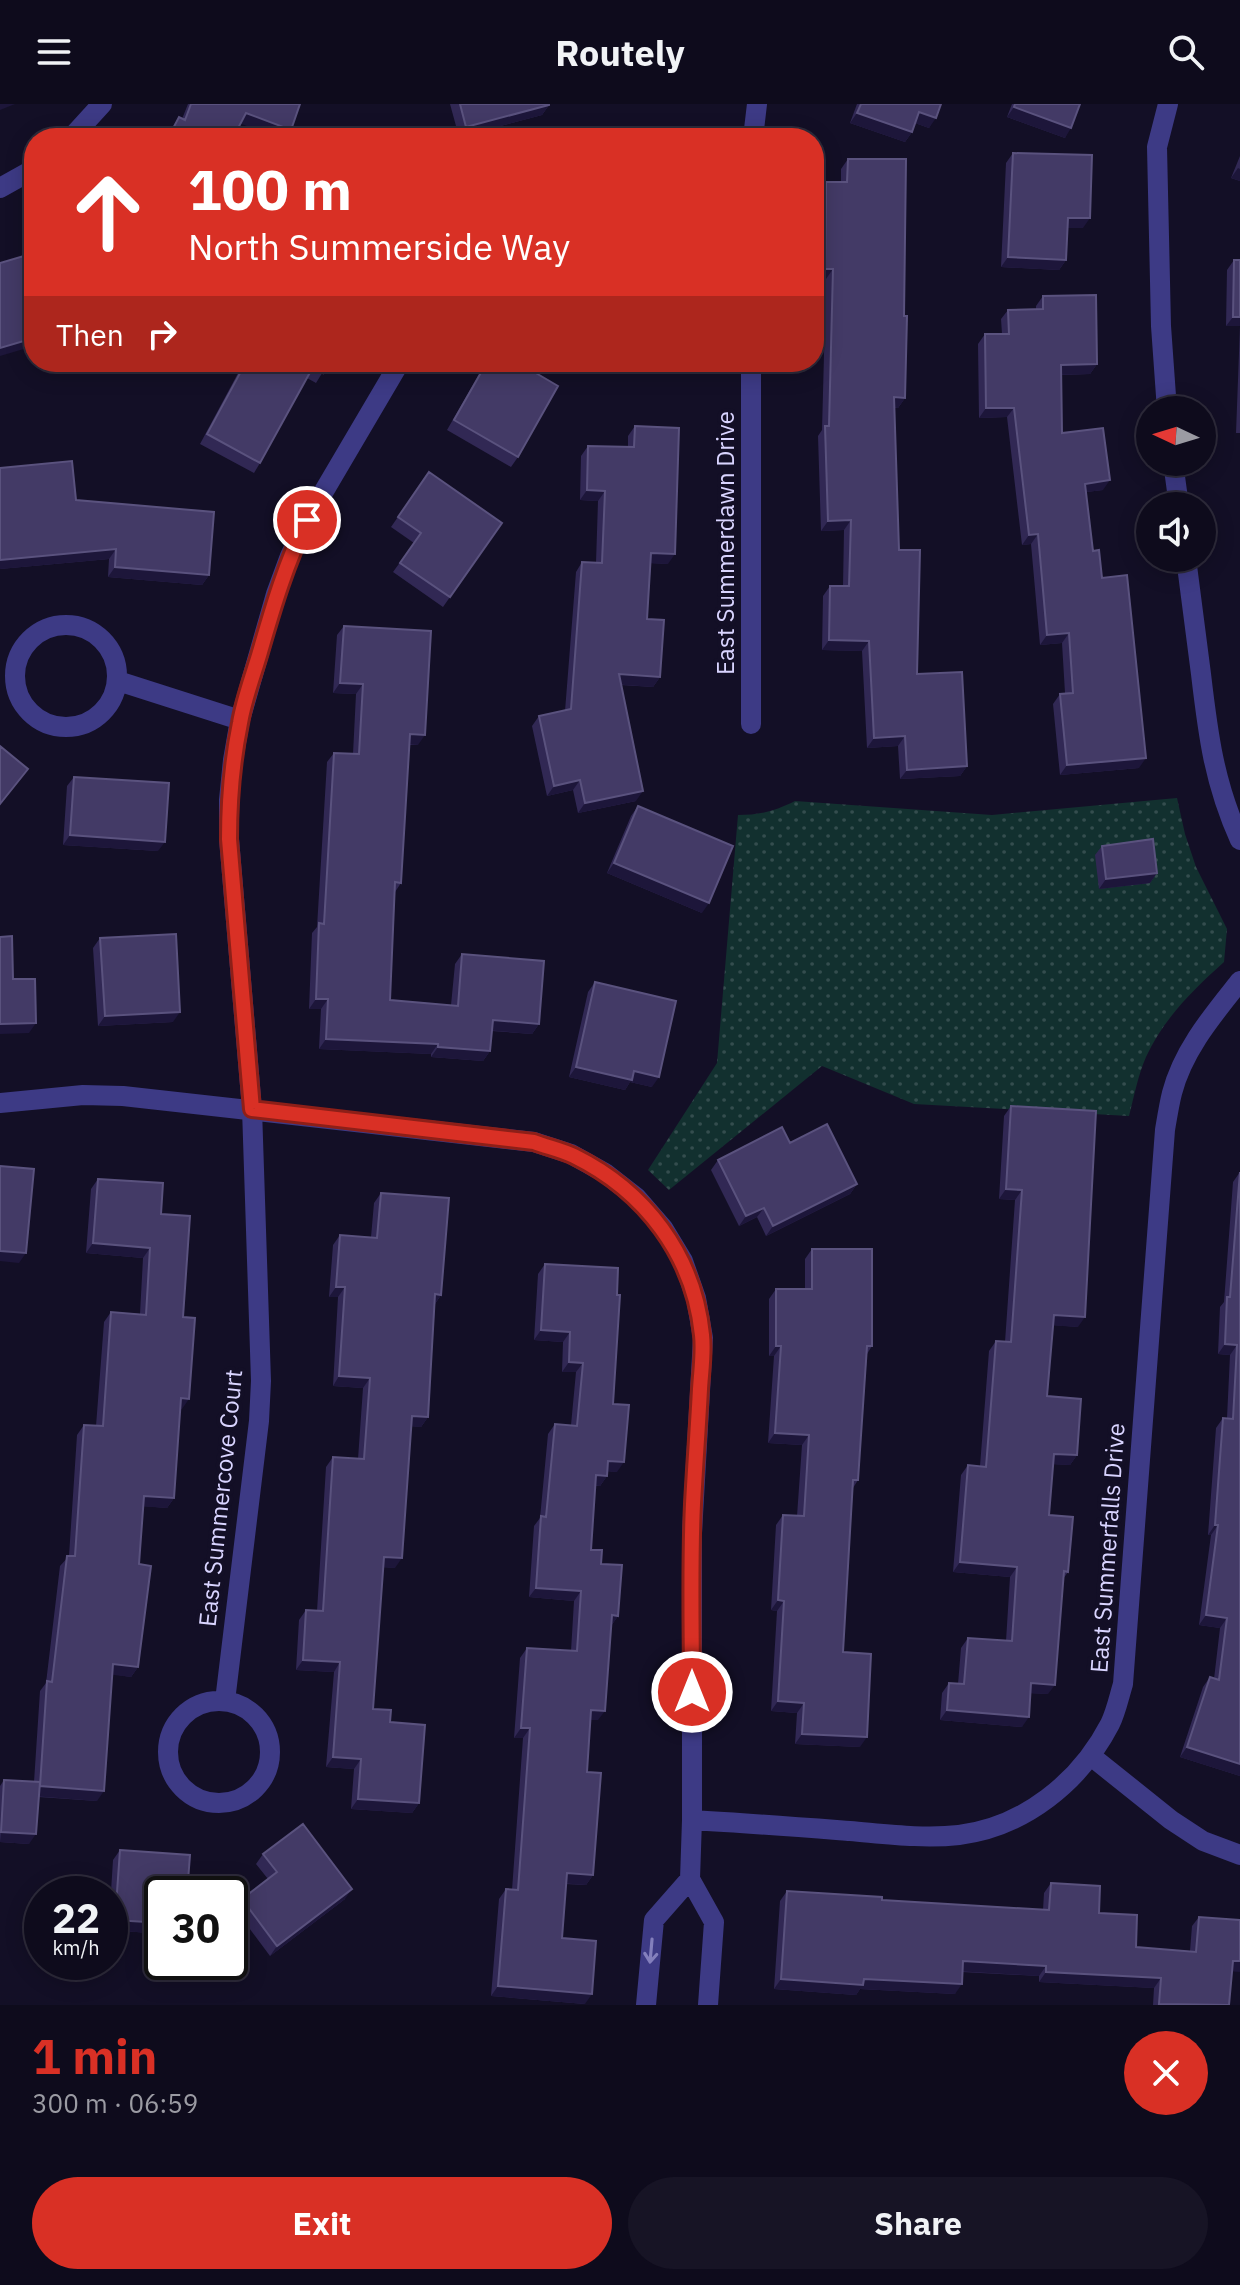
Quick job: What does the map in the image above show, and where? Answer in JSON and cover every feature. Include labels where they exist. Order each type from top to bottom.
[{"type":"street","points":[[80,128],[102,104]]},
{"type":"street","points":[[754,128],[757,104]]},
{"type":"street","points":[[1166,396],[1160,311],[1157,147],[1168,104]]},
{"type":"street","points":[[0,188],[24,175]]},
{"type":"street","name":"East Summercove Court","points":[[225,1701],[259,1421],[261,1381],[252,1109],[229,839],[230,787],[240,720],[290,556],[307,520],[394,372]]},
{"type":"street","name":"East Summerdawn Drive","points":[[751,372],[751,724]]},
{"type":"street","points":[[1188,572],[1215,773],[1240,840]]},
{"type":"street","points":[[72,624],[91,630],[106,642],[116,660],[118,681],[112,700],[99,716],[81,725],[61,727],[42,721],[26,709],[16,691],[15,670],[21,651],[33,635],[51,626],[72,624]]},
{"type":"street","points":[[118,681],[240,720]]},
{"type":"street","name":"East Summerfalls Drive","points":[[692,1820],[920,1836],[960,1835],[998,1825],[1034,1809],[1065,1785],[1091,1756],[1111,1722],[1123,1684],[1165,1130],[1172,1091],[1187,1054],[1240,981]]},
{"type":"street","points":[[0,1103],[83,1095],[123,1096],[534,1142],[571,1154],[605,1173],[637,1198],[663,1228],[683,1261],[696,1298],[703,1338],[692,1533],[690,1879],[714,1922],[708,2005]]},
{"type":"street","points":[[225,1701],[244,1706],[259,1720],[269,1737],[271,1758],[265,1777],[252,1793],[234,1802],[214,1804],[194,1798],[179,1785],[169,1767],[168,1747],[174,1728],[186,1712],[205,1702],[225,1701]]},
{"type":"street","points":[[1091,1756],[1171,1820],[1203,1841],[1240,1855]]},
{"type":"street","points":[[646,2005],[654,1920],[690,1879]]},
{"type":"green space","points":[[1177,798],[1196,867],[1227,929],[1224,962],[1180,1005],[1161,1030],[1146,1057],[1129,1116],[914,1104],[822,1066],[669,1190],[648,1170],[717,1063],[738,815],[767,812],[795,801],[992,815]]},
{"type":"building","points":[[191,104],[300,104],[292,128],[246,113],[238,128],[173,128],[179,117],[185,120]]},
{"type":"building","points":[[460,104],[549,104],[549,105],[466,127]]},
{"type":"building","points":[[861,104],[941,104],[936,118],[919,112],[912,132],[857,113]]},
{"type":"building","points":[[1015,104],[1080,104],[1071,128],[1014,107]]},
{"type":"building","points":[[1013,153],[1092,155],[1090,218],[1068,218],[1066,260],[1008,257]]},
{"type":"building","points":[[848,159],[906,159],[905,398],[894,397],[899,550],[920,550],[917,674],[962,672],[967,766],[907,770],[905,736],[874,738],[869,641],[829,640],[830,586],[849,586],[851,520],[828,521],[825,426],[829,426],[833,269],[825,269],[826,182],[847,182]]},
{"type":"building","points":[[24,256],[24,341],[0,348],[0,263]]},
{"type":"building","points":[[1234,260],[1240,260],[1240,317],[1233,317]]},
{"type":"building","points":[[1096,295],[1097,364],[1061,365],[1062,433],[1103,428],[1110,480],[1085,484],[1093,551],[1099,550],[1102,578],[1127,575],[1146,758],[1067,765],[1060,694],[1073,693],[1069,633],[1047,635],[1038,534],[1029,535],[1014,408],[986,408],[985,334],[1009,334],[1008,310],[1043,309],[1043,296]]},
{"type":"building","points":[[241,372],[310,372],[260,463],[207,434]]},
{"type":"building","points":[[481,372],[534,372],[558,386],[518,457],[454,420]]},
{"type":"building","points":[[635,426],[679,428],[675,554],[651,553],[647,619],[664,620],[660,677],[619,674],[643,791],[585,803],[580,780],[554,786],[539,716],[571,709],[582,562],[602,563],[605,491],[587,490],[588,446],[634,447]]},
{"type":"building","points":[[72,461],[76,500],[214,512],[209,575],[115,567],[116,549],[0,560],[0,468]]},
{"type":"building","points":[[429,472],[502,523],[450,597],[400,563],[421,533],[398,517]]},
{"type":"building","points":[[344,626],[431,631],[425,735],[410,734],[401,883],[395,882],[390,1000],[458,1006],[462,954],[544,961],[539,1024],[493,1020],[490,1051],[438,1047],[438,1044],[326,1039],[328,999],[316,999],[319,923],[324,924],[334,753],[359,754],[363,684],[340,683]]},
{"type":"building","points":[[0,746],[28,769],[0,804]]},
{"type":"building","points":[[74,777],[169,783],[165,842],[70,835]]},
{"type":"building","points":[[638,806],[733,846],[709,903],[614,863]]},
{"type":"building","points":[[1153,839],[1157,873],[1106,879],[1102,846]]},
{"type":"building","points":[[176,934],[180,1012],[105,1016],[100,938]]},
{"type":"building","points":[[12,936],[13,979],[35,979],[36,1023],[0,1024],[0,937]]},
{"type":"building","points":[[595,982],[676,1001],[659,1077],[634,1071],[632,1080],[576,1067]]},
{"type":"building","points":[[1011,1106],[1096,1111],[1085,1317],[1054,1315],[1047,1396],[1081,1399],[1077,1455],[1054,1454],[1049,1515],[1073,1517],[1068,1572],[1064,1571],[1055,1685],[1031,1683],[1029,1717],[947,1710],[949,1683],[964,1684],[968,1638],[1012,1641],[1017,1567],[960,1562],[968,1465],[986,1467],[996,1341],[1011,1342],[1022,1190],[1006,1189]]},
{"type":"building","points":[[827,1124],[857,1184],[773,1226],[764,1208],[746,1216],[718,1160],[782,1127],[790,1143]]},
{"type":"building","points":[[0,1166],[34,1169],[26,1253],[0,1251]]},
{"type":"building","points":[[1240,1172],[1240,1764],[1187,1747],[1210,1677],[1219,1680],[1227,1618],[1206,1615],[1218,1525],[1215,1525],[1223,1418],[1233,1419],[1237,1345],[1225,1344]]},
{"type":"building","points":[[98,1179],[163,1183],[161,1214],[190,1216],[183,1317],[195,1318],[189,1399],[181,1398],[174,1498],[144,1496],[139,1564],[151,1566],[138,1667],[113,1664],[104,1791],[40,1786],[47,1681],[52,1682],[67,1556],[75,1556],[84,1425],[103,1426],[111,1312],[146,1315],[150,1248],[93,1243]]},
{"type":"building","points":[[381,1193],[449,1198],[441,1295],[435,1294],[428,1417],[412,1416],[402,1558],[384,1557],[373,1709],[391,1710],[390,1722],[425,1725],[419,1803],[358,1799],[361,1759],[333,1757],[340,1662],[303,1660],[306,1610],[323,1611],[333,1457],[364,1459],[370,1378],[339,1376],[345,1287],[336,1287],[340,1235],[377,1238]]},
{"type":"building","points":[[812,1249],[872,1249],[872,1346],[867,1346],[858,1480],[853,1480],[843,1652],[871,1654],[867,1737],[802,1734],[804,1703],[778,1701],[784,1601],[778,1600],[783,1515],[804,1516],[809,1435],[775,1433],[781,1346],[776,1346],[776,1289],[812,1289]]},
{"type":"building","points":[[545,1264],[618,1268],[617,1295],[620,1295],[613,1404],[629,1405],[624,1462],[608,1461],[607,1476],[596,1475],[591,1550],[602,1550],[601,1564],[622,1565],[618,1616],[612,1615],[605,1711],[591,1710],[587,1772],[601,1773],[593,1875],[567,1873],[562,1938],[596,1941],[592,1994],[498,1986],[506,1889],[518,1890],[530,1728],[521,1728],[527,1648],[577,1651],[581,1591],[536,1588],[541,1516],[546,1517],[555,1424],[577,1426],[583,1363],[569,1362],[570,1332],[541,1330]]},
{"type":"building","points":[[4,1780],[40,1782],[36,1834],[1,1832]]},
{"type":"building","points":[[303,1824],[352,1889],[277,1946],[248,1907],[248,1894],[277,1872],[263,1854]]},
{"type":"building","points":[[120,1850],[190,1855],[188,1876],[144,1876],[144,1922],[128,1921],[128,1876],[118,1876]]},
{"type":"building","points":[[1051,1883],[1100,1886],[1099,1913],[1137,1915],[1136,1947],[1196,1952],[1199,1917],[1240,1920],[1240,1961],[1233,1961],[1229,2005],[1159,2004],[1161,1978],[1046,1972],[1046,1966],[963,1961],[962,1984],[864,1979],[863,1985],[781,1979],[787,1891],[1049,1910]]},
{"type":"route","points":[[307,520],[276,594],[240,720],[229,800],[229,839],[252,1109],[534,1142],[571,1154],[605,1173],[637,1198],[663,1228],[683,1261],[696,1298],[703,1338],[692,1533],[692,1692]]}]
